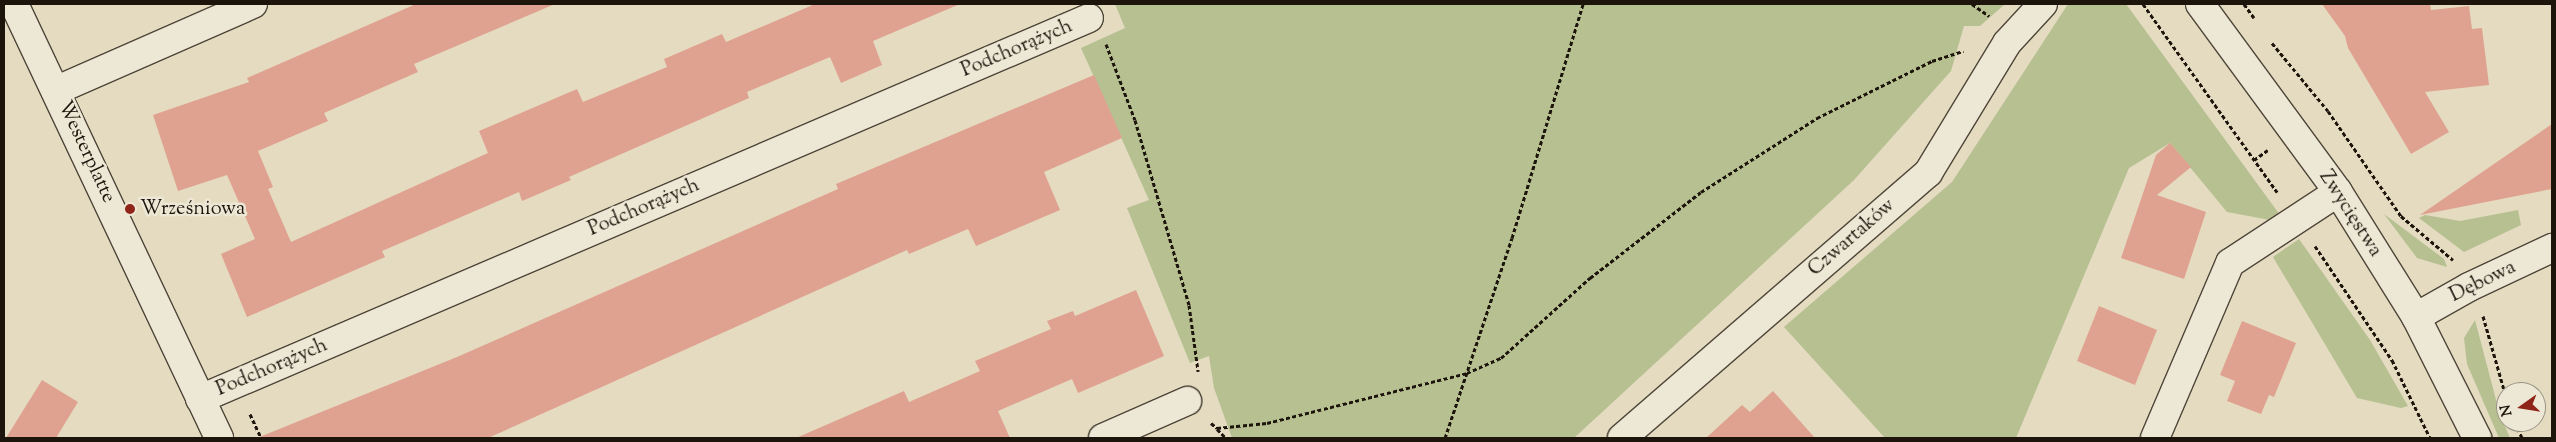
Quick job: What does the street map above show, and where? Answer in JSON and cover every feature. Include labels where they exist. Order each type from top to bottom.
[{"type":"street","name":"Westerplatte","points":[[14,4],[57,90],[219,438]]},
{"type":"street","points":[[57,90],[254,4]]},
{"type":"street","name":"Czwartaków","points":[[1622,438],[1928,173],[2016,34],[2043,4]]},
{"type":"street","name":"Zwycięstwa","points":[[2200,4],[2338,192],[2416,317],[2477,438]]},
{"type":"street","name":"Podchorążych","points":[[200,399],[1089,18]]},
{"type":"street","points":[[2154,438],[2230,263],[2338,192]]},
{"type":"street","name":"Dębowa","points":[[2416,317],[2469,287],[2552,248]]},
{"type":"street","points":[[1103,438],[1187,401]]},
{"type":"path","points":[[1446,438],[1583,4]]},
{"type":"path","points":[[1972,4],[2016,34]]},
{"type":"path","points":[[2244,4],[2255,20]]},
{"type":"path","points":[[1089,18],[1113,56],[1189,305],[1199,364],[1194,397],[1187,401],[1226,438]]},
{"type":"path","points":[[2266,36],[2328,111],[2401,216],[2455,261],[2484,317],[2502,382]]},
{"type":"path","points":[[1217,428],[1267,423],[1467,372],[1501,358],[1590,278],[1701,192],[1817,118],[1932,60],[1969,49]]},
{"type":"green space","points":[[1115,4],[2005,4],[1980,26],[1964,26],[1951,71],[1854,180],[1574,438],[1232,438],[1214,388],[1209,356],[1190,363],[1127,208],[1149,200],[1081,48],[1125,28]]},
{"type":"green space","points":[[2068,4],[2126,4],[2280,215],[2270,220],[2227,212],[2170,143],[2129,168],[2016,438],[1885,438],[1784,327],[1952,182]]},
{"type":"green space","points":[[2518,210],[2521,225],[2464,252],[2419,218],[2425,215],[2460,221]]},
{"type":"green space","points":[[2384,214],[2444,259],[2447,267],[2417,258]]},
{"type":"green space","points":[[2299,239],[2370,340],[2408,406],[2401,408],[2357,398],[2273,257]]},
{"type":"green space","points":[[2475,320],[2496,400],[2496,431],[2467,364],[2464,338]]},
{"type":"green space","points":[[2496,432],[2507,432],[2510,438],[2499,438]]},
{"type":"building","points":[[416,4],[555,4],[414,64],[418,72],[324,113],[328,121],[258,151],[273,187],[268,189],[291,242],[488,153],[479,131],[577,89],[583,102],[667,67],[664,59],[722,34],[726,42],[815,4],[960,4],[873,41],[882,65],[841,83],[830,57],[747,92],[749,98],[569,177],[571,180],[522,201],[519,192],[382,251],[385,257],[247,317],[221,254],[255,239],[227,175],[178,191],[153,115],[249,82],[247,78]]},
{"type":"building","points":[[2322,4],[2430,4],[2431,10],[2469,6],[2472,29],[2482,28],[2489,85],[2425,92],[2449,132],[2411,154],[2348,48],[2345,36]]},
{"type":"building","points":[[1094,75],[1122,138],[1044,172],[1060,210],[976,246],[968,229],[909,254],[907,250],[488,438],[257,438],[457,357],[838,189],[836,184]]},
{"type":"building","points":[[2552,124],[2552,189],[2420,215],[2491,166]]},
{"type":"building","points":[[2170,143],[2191,167],[2157,195],[2206,212],[2184,279],[2121,258],[2156,155]]},
{"type":"building","points":[[1136,290],[1164,356],[1078,393],[1072,379],[998,411],[1010,438],[796,438],[904,391],[909,402],[980,371],[975,361],[1051,329],[1047,321],[1073,311],[1075,316]]},
{"type":"building","points":[[2099,306],[2157,330],[2135,385],[2077,361]]},
{"type":"building","points":[[2242,321],[2296,343],[2274,397],[2269,395],[2261,414],[2227,401],[2235,381],[2220,375]]},
{"type":"building","points":[[42,380],[78,402],[56,438],[6,438]]},
{"type":"building","points":[[1773,391],[1815,438],[1706,438],[1742,405],[1750,412]]},
{"type":"place","name":"Wrześniowa","points":[[130,209]]}]
